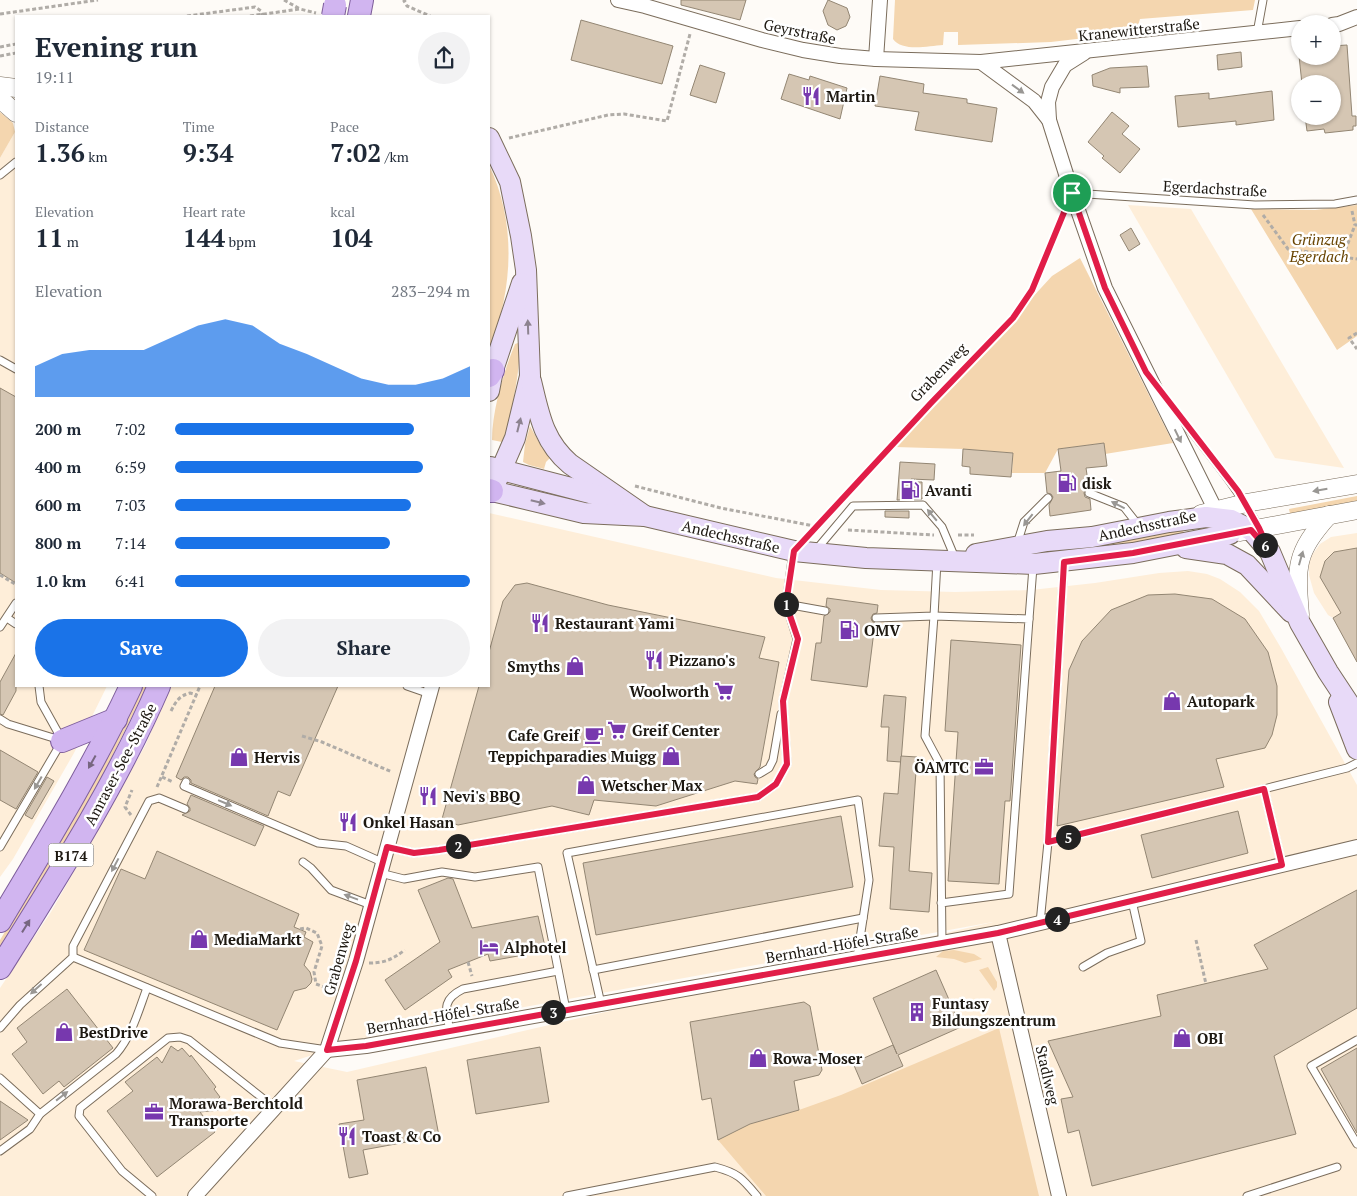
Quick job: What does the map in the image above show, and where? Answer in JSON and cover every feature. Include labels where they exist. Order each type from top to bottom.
[{"type":"main road","points":[[490,140],[510,182],[522,236],[526,270],[530,376],[543,428],[559,455],[645,516]]},
{"type":"main road","points":[[490,379],[526,270]]},
{"type":"main road","points":[[492,483],[515,438],[530,376]]},
{"type":"main road","name":"Andechsstraße","points":[[492,483],[526,476],[594,494],[645,516],[794,551],[866,558],[946,559],[1034,564],[1064,562],[1167,547],[1223,521]]},
{"type":"main road","name":"Andechsstraße","points":[[492,483],[584,513],[645,516]]},
{"type":"main road","name":"Andechsstraße","points":[[946,559],[1047,541],[1092,537],[1169,522],[1206,517],[1223,521]]},
{"type":"main road","points":[[1300,623],[1247,565],[1223,521],[1231,520],[1255,529],[1270,552],[1300,623],[1328,672],[1357,716]]},
{"type":"main road","points":[[1167,547],[1197,549],[1226,554],[1247,565]]},
{"type":"main road","points":[[1328,672],[1357,749]]},
{"type":"main road","name":"Amraser-See-Straße","points":[[0,921],[50,838],[116,719],[131,687]]},
{"type":"main road","name":"Amraser-See-Straße","points":[[0,968],[75,848],[135,738],[159,687]]},
{"type":"main road","points":[[62,740],[116,719]]},
{"type":"street","name":"Geyrstraße","points":[[618,0],[803,50],[876,59],[981,62]]},
{"type":"street","points":[[876,59],[880,0]]},
{"type":"street","points":[[1341,23],[1357,17]]},
{"type":"street","name":"Kranewitterstraße","points":[[981,62],[1291,29]]},
{"type":"street","points":[[1088,51],[1065,64],[1052,87],[1048,102],[1050,120],[1072,193],[1105,288],[1223,521]]},
{"type":"street","points":[[981,62],[1034,100],[1050,120]]},
{"type":"street","points":[[0,86],[15,88]]},
{"type":"street","points":[[0,98],[15,111]]},
{"type":"street","name":"Andechsstraße","points":[[1223,521],[1246,504],[1357,484]]},
{"type":"street","points":[[1255,529],[1357,510]]},
{"type":"street","points":[[1300,623],[1297,577],[1300,558],[1316,530],[1329,515]]},
{"type":"street","name":"Grabenweg","points":[[195,1196],[327,1050],[356,961],[431,690]]},
{"type":"street","name":"Bernhard-Höfel-Straße","points":[[327,1050],[366,1046],[998,933],[1357,847]]},
{"type":"street","name":"Stadlweg","points":[[998,933],[1059,1196]]},
{"type":"lane","points":[[1257,33],[1263,0]]},
{"type":"lane","points":[[0,175],[15,163]]},
{"type":"lane","name":"Egerdachstraße","points":[[1072,193],[1255,205],[1335,204],[1357,200]]},
{"type":"lane","points":[[0,360],[15,368]]},
{"type":"lane","points":[[1149,376],[1180,418],[1225,473],[1246,504],[1255,529]]},
{"type":"lane","points":[[1089,493],[1124,507],[1140,528]]},
{"type":"lane","points":[[1016,547],[1024,522],[1048,498]]},
{"type":"lane","points":[[814,553],[853,506],[923,505],[942,527],[946,536],[946,559],[934,616],[925,736],[940,764],[942,943]]},
{"type":"lane","points":[[759,774],[769,768],[773,760],[783,701],[798,639],[786,604],[794,551]]},
{"type":"lane","points":[[1040,923],[1048,842],[1064,562]]},
{"type":"lane","points":[[941,903],[1009,894],[1034,564]]},
{"type":"lane","points":[[786,604],[825,611]]},
{"type":"lane","points":[[0,627],[15,605]]},
{"type":"lane","points":[[876,618],[934,616],[1029,618]]},
{"type":"lane","points":[[7,618],[15,623]]},
{"type":"lane","points":[[39,687],[41,702],[62,740]]},
{"type":"lane","points":[[412,687],[431,690]]},
{"type":"lane","points":[[387,847],[414,853],[439,850],[758,797],[776,784],[787,764],[783,701]]},
{"type":"lane","points":[[0,718],[8,724],[62,740]]},
{"type":"lane","points":[[0,847],[62,740]]},
{"type":"lane","points":[[1048,842],[1348,768],[1357,763]]},
{"type":"lane","points":[[186,782],[184,786],[318,843],[346,846],[404,879],[442,872],[475,877],[538,867],[566,1010]]},
{"type":"lane","points":[[1264,789],[1282,865]]},
{"type":"lane","points":[[0,1028],[20,1005],[73,957],[73,946],[149,800],[159,798],[185,809]]},
{"type":"lane","points":[[601,1004],[567,853],[858,800],[869,880],[857,958]]},
{"type":"lane","points":[[303,862],[331,890],[371,905]]},
{"type":"lane","points":[[1083,967],[1107,953],[1141,941],[1132,901]]},
{"type":"lane","points":[[593,970],[863,918]]},
{"type":"lane","points":[[73,957],[280,1043],[327,1050]]},
{"type":"lane","points":[[450,1031],[446,1008],[448,1000],[454,994],[463,990],[558,971]]},
{"type":"lane","points":[[0,1151],[30,1128],[40,1114],[116,1054],[122,1047],[148,988]]},
{"type":"lane","points":[[152,1196],[122,1171],[79,1116],[80,1108],[168,1038],[180,1037],[189,1040],[276,1108]]},
{"type":"lane","points":[[1357,1040],[1311,1066],[1357,1144]]},
{"type":"lane","points":[[0,1078],[40,1114]]},
{"type":"lane","points":[[567,1196],[715,1167],[731,1171],[745,1181],[757,1196]]},
{"type":"lane","points":[[1247,1196],[1337,1167]]},
{"type":"path","points":[[0,14],[59,4],[98,0]]},
{"type":"path","points":[[284,0],[300,9]]},
{"type":"path","points":[[406,0],[404,1],[407,6],[428,15]]},
{"type":"path","points":[[194,15],[254,7],[261,11],[262,14]]},
{"type":"path","points":[[256,15],[300,9],[332,9]]},
{"type":"path","points":[[490,140],[608,114],[624,114],[667,121],[694,20]]},
{"type":"path","points":[[0,47],[15,44]]},
{"type":"path","points":[[0,56],[15,53]]},
{"type":"path","name":"Grabenweg","points":[[794,551],[931,403],[1013,318],[1032,290],[1072,193]]},
{"type":"path","points":[[1255,205],[1288,249],[1357,259]]},
{"type":"path","points":[[1343,256],[1355,225],[1357,225]]},
{"type":"path","points":[[1357,333],[1349,338],[1357,349]]},
{"type":"path","points":[[629,484],[721,508],[815,527],[946,536],[983,534]]},
{"type":"path","points":[[0,575],[15,584]]},
{"type":"path","points":[[162,777],[200,687]]},
{"type":"path","points":[[167,718],[176,700],[190,693],[196,695]]},
{"type":"path","points":[[302,736],[322,742],[392,772]]},
{"type":"path","points":[[130,814],[125,804],[134,784]]},
{"type":"path","points":[[300,930],[306,928],[318,933],[322,946],[314,972],[316,984],[329,989]]},
{"type":"path","points":[[1196,940],[1206,984]]},
{"type":"path","points":[[366,963],[380,963],[391,960],[405,950]]},
{"type":"shaded area","points":[[15,132],[15,687],[107,687],[74,753],[13,859],[0,877],[0,158]]},
{"type":"shaded area","points":[[1128,205],[1191,209],[1344,468],[1275,458]]},
{"type":"shaded area","points":[[490,513],[776,578],[881,590],[955,592],[1031,590],[1159,573],[1188,571],[1207,574],[1220,579],[1240,592],[1259,611],[1357,785],[1357,1196],[0,1196],[0,988],[51,912],[145,746],[171,687],[490,687]],"holes":[[[993,922],[347,1072],[294,1061],[381,1033]]]},
{"type":"shaded area","points":[[1357,533],[1357,662],[1333,618],[1328,615],[1314,593],[1309,575],[1309,563],[1320,544],[1331,537]]},
{"type":"green space","points":[[895,0],[1255,0],[1253,10],[1140,19],[1136,32],[1051,42],[958,45],[958,32],[944,32],[943,45],[909,47],[902,46],[893,39]]},
{"type":"green space","points":[[0,112],[13,123],[15,132],[0,158]]},
{"type":"green space","points":[[490,167],[498,187],[508,234],[507,281],[497,327],[490,347]]},
{"type":"green space","name":"Grünzug Egerdach","points":[[1357,205],[1357,336],[1337,350],[1251,209],[1315,210]]},
{"type":"green space","points":[[1080,258],[1173,443],[1105,454],[1104,443],[1058,449],[1045,473],[1012,473],[1013,453],[895,447],[1052,276]]},
{"type":"green space","points":[[518,343],[519,361],[508,423],[502,442],[492,440],[499,391],[515,344]]},
{"type":"green space","points":[[530,426],[550,458],[546,462],[544,469],[523,462]]},
{"type":"green space","points":[[1357,496],[1357,502],[1290,514],[1289,509]]},
{"type":"green space","points":[[1183,530],[1184,534],[1128,545],[1050,553],[1052,550]]},
{"type":"green space","points":[[141,687],[147,687],[99,783],[72,832],[0,950],[0,940],[96,779]]},
{"type":"green space","points":[[954,950],[974,954],[982,959],[965,963],[954,959],[936,957],[943,951]]},
{"type":"green space","points":[[988,967],[997,982],[997,987],[994,991],[979,970]]},
{"type":"green space","points":[[999,1028],[1039,1196],[766,1196],[718,1140],[750,1124],[799,1110],[841,1095]]},
{"type":"building","points":[[681,0],[746,0],[740,20],[681,5]]},
{"type":"building","points":[[828,0],[847,8],[850,17],[846,26],[837,30],[828,25],[823,11]]},
{"type":"building","points":[[581,20],[673,46],[662,84],[571,60]]},
{"type":"building","points":[[1341,45],[1347,45],[1352,116],[1356,116],[1356,126],[1353,126],[1353,130],[1325,133],[1324,129],[1307,131],[1306,125],[1341,125],[1341,75],[1301,75],[1300,65],[1341,65]]},
{"type":"building","points":[[1241,52],[1242,67],[1218,70],[1217,55]]},
{"type":"building","points":[[700,65],[725,73],[716,103],[690,95]]},
{"type":"building","points":[[1147,66],[1149,87],[1120,88],[1120,93],[1093,86],[1092,75],[1110,68]]},
{"type":"building","points":[[789,74],[809,80],[810,76],[847,88],[840,119],[781,99]]},
{"type":"building","points":[[880,76],[924,84],[923,93],[967,99],[967,103],[997,108],[992,142],[915,130],[919,112],[875,106]]},
{"type":"building","points":[[1272,91],[1274,120],[1236,125],[1236,121],[1178,127],[1175,96],[1209,93],[1209,99]]},
{"type":"building","points":[[1112,112],[1129,126],[1122,134],[1140,149],[1120,173],[1102,158],[1104,156],[1088,142]]},
{"type":"building","points":[[1131,228],[1140,244],[1129,251],[1120,235]]},
{"type":"building","points":[[0,388],[15,396],[15,582],[0,573]]},
{"type":"building","name":"disk","points":[[1104,443],[1107,466],[1086,468],[1089,488],[1085,489],[1084,493],[1085,497],[1090,499],[1091,510],[1050,516],[1049,505],[1053,497],[1047,493],[1045,473],[1061,471],[1058,449]]},
{"type":"building","points":[[963,449],[1013,453],[1011,477],[970,474],[970,467],[962,466]]},
{"type":"building","name":"Avanti","points":[[900,462],[935,464],[934,480],[911,479],[911,482],[922,482],[922,499],[897,500]]},
{"type":"building","points":[[885,511],[909,511],[909,518],[885,517]]},
{"type":"building","points":[[1357,548],[1357,662],[1333,618],[1341,613],[1320,577],[1325,561],[1334,552]]},
{"type":"building","name":"Greif Center","points":[[527,583],[608,605],[765,637],[759,658],[779,662],[760,767],[754,774],[758,779],[757,784],[735,781],[656,806],[594,800],[589,815],[552,806],[458,825],[442,819],[479,687],[490,687],[490,648],[503,601],[515,585]]},
{"type":"building","name":"Autopark","points":[[1175,594],[1212,599],[1245,619],[1268,652],[1277,686],[1277,715],[1272,735],[1265,748],[1216,759],[1224,787],[1057,826],[1069,670],[1082,641],[1111,610],[1148,595]]},
{"type":"building","name":"OMV","points":[[827,598],[878,605],[877,613],[873,614],[871,618],[875,623],[867,687],[811,680],[816,643],[821,643],[824,616],[830,612],[830,609],[826,606]]},
{"type":"building","name":"ÖAMTC","points":[[951,640],[1021,645],[1010,801],[1005,801],[999,884],[948,881],[958,732],[945,731]]},
{"type":"building","points":[[15,655],[16,691],[3,715],[0,714],[0,682]]},
{"type":"building","name":"Hervis","points":[[215,687],[338,687],[290,796],[278,791],[268,816],[191,783],[188,777],[184,777],[181,780],[176,777]]},
{"type":"building","points":[[884,695],[906,697],[901,762],[887,761],[889,727],[881,727]]},
{"type":"building","points":[[0,750],[38,772],[16,809],[0,800]]},
{"type":"building","points":[[901,756],[917,757],[909,871],[932,873],[929,912],[890,909],[894,847],[879,846],[884,793],[898,794]]},
{"type":"building","points":[[47,777],[54,781],[32,819],[25,815]]},
{"type":"building","points":[[191,795],[264,826],[255,846],[182,815],[190,811],[187,804]]},
{"type":"building","points":[[1238,811],[1248,853],[1152,878],[1141,835]]},
{"type":"building","points":[[841,816],[853,887],[596,935],[583,863]]},
{"type":"building","name":"MediaMarkt","points":[[157,851],[299,914],[294,927],[306,932],[304,937],[313,942],[304,965],[310,972],[312,979],[306,988],[294,991],[277,1030],[84,950],[121,869],[145,879]]},
{"type":"building","name":"Alphotel","points":[[448,878],[453,879],[472,928],[538,916],[546,951],[490,961],[488,954],[448,970],[452,977],[405,1010],[385,980],[440,942],[418,890]]},
{"type":"building","name":"OBI","points":[[1357,890],[1357,1008],[1274,1056],[1296,1134],[1092,1186],[1079,1130],[1068,1133],[1061,1099],[1073,1097],[1048,1041],[1161,1016],[1157,995],[1268,969],[1254,945]]},
{"type":"building","name":"Funtasy Bildungszentrum","points":[[936,970],[961,1027],[898,1055],[903,1066],[862,1084],[853,1063],[893,1045],[897,1054],[873,998]]},
{"type":"building","points":[[67,989],[113,1048],[64,1087],[59,1081],[43,1094],[12,1054],[27,1042],[17,1028]]},
{"type":"building","name":"Rowa-Moser","points":[[804,1002],[810,1006],[822,1070],[819,1075],[794,1081],[799,1110],[750,1124],[718,1140],[711,1098],[702,1100],[690,1022]]},
{"type":"building","name":"Morawa-Berchtold Transporte","points":[[171,1046],[178,1051],[182,1048],[190,1057],[191,1055],[216,1087],[214,1089],[220,1097],[217,1100],[219,1110],[200,1112],[215,1132],[157,1177],[107,1111],[133,1091],[125,1082],[157,1057],[162,1063]]},
{"type":"building","points":[[540,1047],[549,1102],[476,1114],[467,1060]]},
{"type":"building","points":[[1357,1048],[1357,1133],[1321,1069]]},
{"type":"building","points":[[426,1067],[439,1136],[363,1150],[368,1174],[349,1178],[339,1124],[364,1120],[357,1080]]},
{"type":"building","points":[[0,1101],[28,1120],[0,1140]]},
{"type":"place","name":"Martin","points":[[811,96]]},
{"type":"place","name":"disk","points":[[1067,483]]},
{"type":"place","name":"Avanti","points":[[910,490]]},
{"type":"place","name":"Restaurant Yami","points":[[540,623]]},
{"type":"place","name":"OMV","points":[[849,630]]},
{"type":"place","name":"Pizzano's","points":[[654,660]]},
{"type":"place","name":"Smyths","points":[[575,666]]},
{"type":"place","name":"Woolworth","points":[[724,691]]},
{"type":"place","name":"Autopark","points":[[1172,701]]},
{"type":"place","name":"Greif Center","points":[[617,730]]},
{"type":"place","name":"Cafe Greif","points":[[594,735]]},
{"type":"place","name":"Teppichparadies Muigg","points":[[671,756]]},
{"type":"place","name":"Hervis","points":[[239,757]]},
{"type":"place","name":"ÖAMTC","points":[[984,767]]},
{"type":"place","name":"Wetscher Max","points":[[586,785]]},
{"type":"place","name":"Nevi's BBQ","points":[[428,796]]},
{"type":"place","name":"Onkel Hasan","points":[[348,822]]},
{"type":"place","name":"MediaMarkt","points":[[199,939]]},
{"type":"place","name":"Alphotel","points":[[489,947]]},
{"type":"place","name":"Funtasy Bildungszentrum","points":[[917,1012]]},
{"type":"place","name":"BestDrive","points":[[64,1032]]},
{"type":"place","name":"OBI","points":[[1182,1038]]},
{"type":"place","name":"Rowa-Moser","points":[[758,1058]]},
{"type":"place","name":"Morawa-Berchtold Transporte","points":[[154,1112]]},
{"type":"place","name":"Toast & Co","points":[[347,1136]]},
{"type":"route","points":[[1072,193],[1105,288],[1146,372],[1238,491],[1270,552],[1251,530],[1133,553],[1064,562],[1048,842],[1264,789],[1282,865],[998,933],[366,1046],[327,1050],[356,961],[387,847],[414,853],[439,850],[758,797],[776,784],[787,764],[783,701],[798,639],[786,604],[794,551],[931,403],[1013,318],[1032,290],[1072,193]]}]
